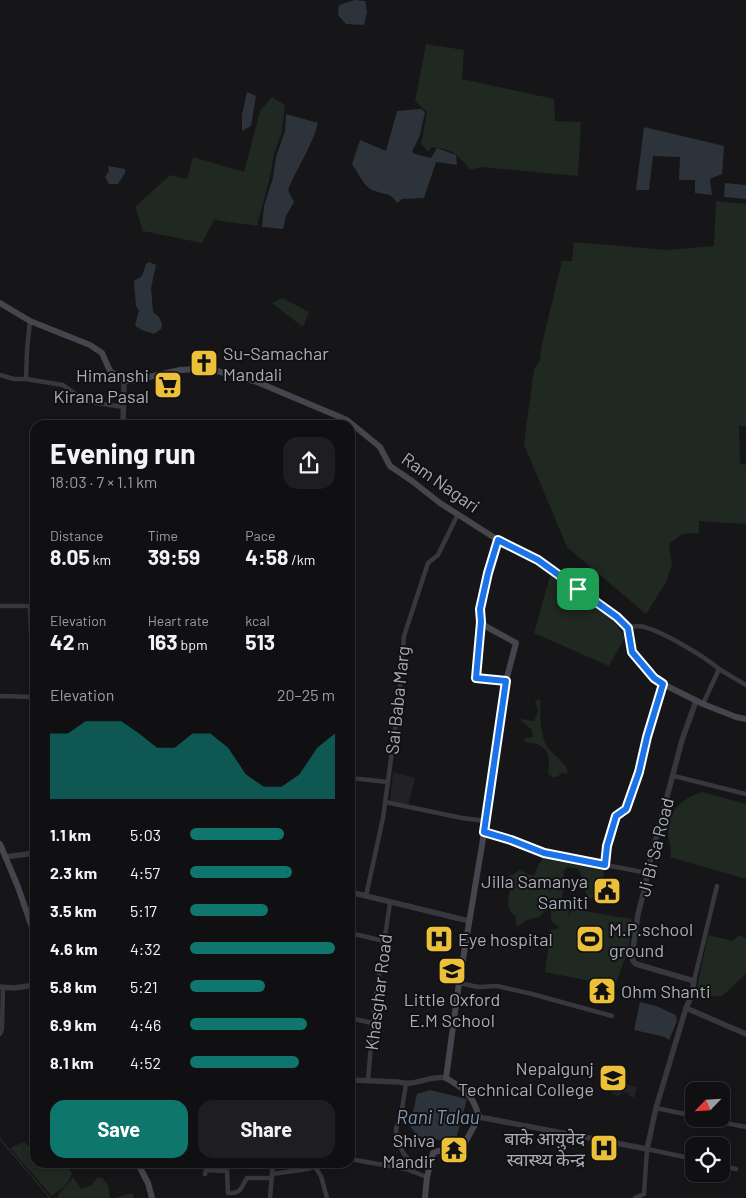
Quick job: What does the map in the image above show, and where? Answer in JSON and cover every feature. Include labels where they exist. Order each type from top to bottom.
[{"type":"main road","points":[[0,303],[30,322],[90,345],[102,353],[110,371],[124,381]]},
{"type":"main road","name":"Ram Nagari","points":[[124,381],[180,370],[217,371],[257,382],[347,420]]},
{"type":"main road","name":"Ram Nagari","points":[[355,427],[380,447],[390,466],[440,504],[498,540],[538,560],[617,617],[628,628]]},
{"type":"main road","points":[[425,1198],[432,1153],[440,1149],[454,1152],[461,1150],[479,1117],[475,1103],[465,1089],[446,1078],[506,681],[516,643],[481,622],[480,609],[498,540]]},
{"type":"main road","points":[[628,628],[632,652],[654,678],[696,701],[736,717],[746,719]]},
{"type":"main road","points":[[0,844],[3,857],[18,887],[30,922]]},
{"type":"main road","points":[[140,1168],[148,1183],[152,1198]]},
{"type":"street","points":[[26,379],[26,350],[30,322]]},
{"type":"street","points":[[0,375],[14,379],[63,385],[85,401],[123,407]]},
{"type":"street","points":[[123,420],[124,381]]},
{"type":"street","name":"Sai Baba Marg","points":[[366,896],[383,818],[399,700],[404,636],[428,563],[438,554],[458,514]]},
{"type":"street","points":[[0,606],[30,606]]},
{"type":"street","points":[[481,622],[476,678],[506,681]]},
{"type":"street","points":[[628,628],[638,626],[649,629],[705,658],[746,685]]},
{"type":"street","points":[[703,704],[719,669]]},
{"type":"street","points":[[605,865],[607,846],[616,816],[626,809],[639,772],[663,684]]},
{"type":"street","points":[[0,696],[30,697]]},
{"type":"street","name":"Ji Bi Sa Road","points":[[694,981],[636,964],[632,956],[638,914],[647,873],[682,740],[696,701]]},
{"type":"street","points":[[674,776],[746,794]]},
{"type":"street","points":[[355,779],[388,782]]},
{"type":"street","points":[[385,802],[486,821]]},
{"type":"street","points":[[484,832],[544,853],[647,873]]},
{"type":"street","points":[[3,857],[30,854]]},
{"type":"street","points":[[634,1198],[645,1196],[647,1149],[656,1108],[691,997],[717,886]]},
{"type":"street","points":[[355,893],[469,921]]},
{"type":"street","name":"Khasghar Road","points":[[368,1081],[372,1023],[390,903]]},
{"type":"street","points":[[355,934],[384,941]]},
{"type":"street","points":[[459,983],[506,988],[612,1016]]},
{"type":"street","points":[[0,1034],[2,1029],[1,987],[30,985]]},
{"type":"street","points":[[686,1008],[746,1034]]},
{"type":"street","points":[[355,1019],[372,1023]]},
{"type":"street","points":[[355,1080],[414,1084],[430,1078],[446,1078]]},
{"type":"street","points":[[406,1084],[402,1109],[396,1129],[397,1142],[413,1164],[413,1172]]},
{"type":"street","points":[[656,1108],[685,1114]]},
{"type":"street","points":[[479,1117],[685,1158]]},
{"type":"street","points":[[730,1124],[746,1127]]},
{"type":"street","points":[[355,1160],[399,1167],[427,1177]]},
{"type":"street","points":[[270,1198],[273,1168]]},
{"type":"street","points":[[205,1174],[206,1170],[227,1171],[228,1193],[234,1194],[242,1189],[247,1178],[272,1176],[311,1168]]},
{"type":"street","points":[[317,1168],[321,1176],[327,1198]]},
{"type":"street","points":[[730,1168],[736,1169]]},
{"type":"shaded area","points":[[426,44],[464,50],[462,79],[554,99],[555,121],[581,122],[578,176],[481,167],[470,170],[458,156],[450,151],[432,147],[428,152],[421,144],[427,112],[415,101]]},
{"type":"shaded area","points":[[272,97],[285,105],[282,131],[274,154],[257,226],[214,220],[202,243],[143,231],[135,207],[170,175],[187,179],[193,157],[244,172],[260,111]]},
{"type":"shaded area","points":[[716,201],[746,204],[746,426],[739,426],[740,463],[746,465],[746,524],[699,521],[699,533],[682,534],[669,544],[672,565],[666,582],[646,614],[567,547],[524,444],[534,369],[540,360],[541,348],[562,261],[572,261],[574,242],[667,250],[714,246]]},
{"type":"shaded area","points":[[282,298],[309,312],[303,327],[272,303]]},
{"type":"shaded area","points":[[550,576],[612,619],[625,637],[609,666],[534,633]]},
{"type":"shaded area","points":[[540,699],[543,737],[547,747],[561,761],[568,774],[561,773],[557,777],[552,777],[548,773],[549,760],[547,752],[537,744],[524,742],[525,738],[533,737],[532,730],[519,719],[534,721],[538,711],[535,701]]},
{"type":"shaded area","points":[[393,772],[415,778],[408,805],[390,801]]},
{"type":"shaded area","points":[[702,792],[746,804],[746,879],[670,857],[671,848],[668,826],[670,819],[682,802]]},
{"type":"shaded area","points":[[545,855],[596,865],[604,870],[599,892],[589,899],[584,889],[585,878],[581,876],[579,869],[567,867],[564,870],[562,898],[570,906],[568,917],[572,909],[632,919],[629,948],[615,986],[545,972],[551,930],[560,928],[551,921],[551,909],[539,917],[527,920],[517,927],[515,915],[511,912],[508,903],[509,876],[519,870],[534,875]]},
{"type":"shaded area","points":[[708,935],[733,941],[738,935],[746,938],[746,974],[722,996],[695,997]]},
{"type":"shaded area","points":[[615,1082],[637,1087],[634,1098],[629,1093],[622,1092],[619,1096],[612,1094]]},
{"type":"shaded area","points":[[24,1142],[30,1147],[30,1168],[69,1168],[72,1174],[66,1185],[52,1196],[10,1148]]},
{"type":"shaded area","points":[[73,1177],[81,1189],[92,1185],[97,1178],[102,1178],[108,1185],[110,1198],[57,1198]]},
{"type":"shaded area","points":[[132,1193],[134,1197],[134,1198],[115,1198]]},
{"type":"water","points":[[355,0],[365,1],[367,12],[364,25],[346,24],[338,15],[339,5]]},
{"type":"water","points":[[247,92],[256,96],[251,126],[242,131],[242,115]]},
{"type":"water","points":[[421,109],[425,112],[420,135],[412,152],[431,158],[437,148],[456,155],[457,165],[436,162],[424,198],[402,199],[397,203],[392,197],[369,188],[352,164],[360,140],[386,151],[397,111]]},
{"type":"water","points":[[286,114],[318,123],[288,190],[294,202],[286,216],[283,229],[262,227],[264,206],[273,178],[276,157],[285,131]]},
{"type":"water","points":[[644,127],[724,146],[722,174],[710,179],[712,195],[695,193],[695,180],[679,180],[680,157],[653,156],[649,190],[636,190]]},
{"type":"water","points":[[108,166],[125,169],[125,173],[118,184],[109,184],[105,177],[109,171]]},
{"type":"water","points":[[725,183],[746,185],[746,199],[724,197]]},
{"type":"water","points":[[149,262],[156,265],[151,288],[153,312],[159,317],[162,324],[161,329],[154,334],[135,326],[139,310],[136,306],[134,281],[142,276],[146,264]]},
{"type":"water","points":[[640,1002],[656,1006],[676,1015],[677,1021],[669,1040],[665,1037],[634,1030]]},
{"type":"water","name":"Rani Talau","points":[[430,1090],[467,1099],[455,1142],[418,1137],[410,1126],[417,1094]]},
{"type":"waterway","points":[[0,1139],[50,1198]]},
{"type":"place","name":"Su-Samachar Mandali","points":[[204,363]]},
{"type":"place","name":"Himanshi Kirana Pasal","points":[[168,385]]},
{"type":"place","name":"Jilla Samanya Samiti","points":[[607,891]]},
{"type":"place","name":"Eye hospital","points":[[439,939]]},
{"type":"place","name":"M.P.school ground","points":[[590,939]]},
{"type":"place","name":"Little Oxford E.M School","points":[[452,971]]},
{"type":"place","name":"Ohm Shanti","points":[[602,991]]},
{"type":"place","name":"Nepalgunj Technical College","points":[[613,1078]]},
{"type":"place","name":"बाके आयुवेद स्वास्थ्य केन्द्र","points":[[604,1148]]},
{"type":"place","name":"Shiva Mandir","points":[[454,1150]]},
{"type":"route","points":[[498,540],[538,560],[578,589],[617,617],[628,628],[632,652],[654,678],[663,684],[639,772],[626,809],[616,816],[607,846],[605,865],[544,853],[484,832],[506,681],[476,678],[481,622],[480,609],[498,540]]}]
